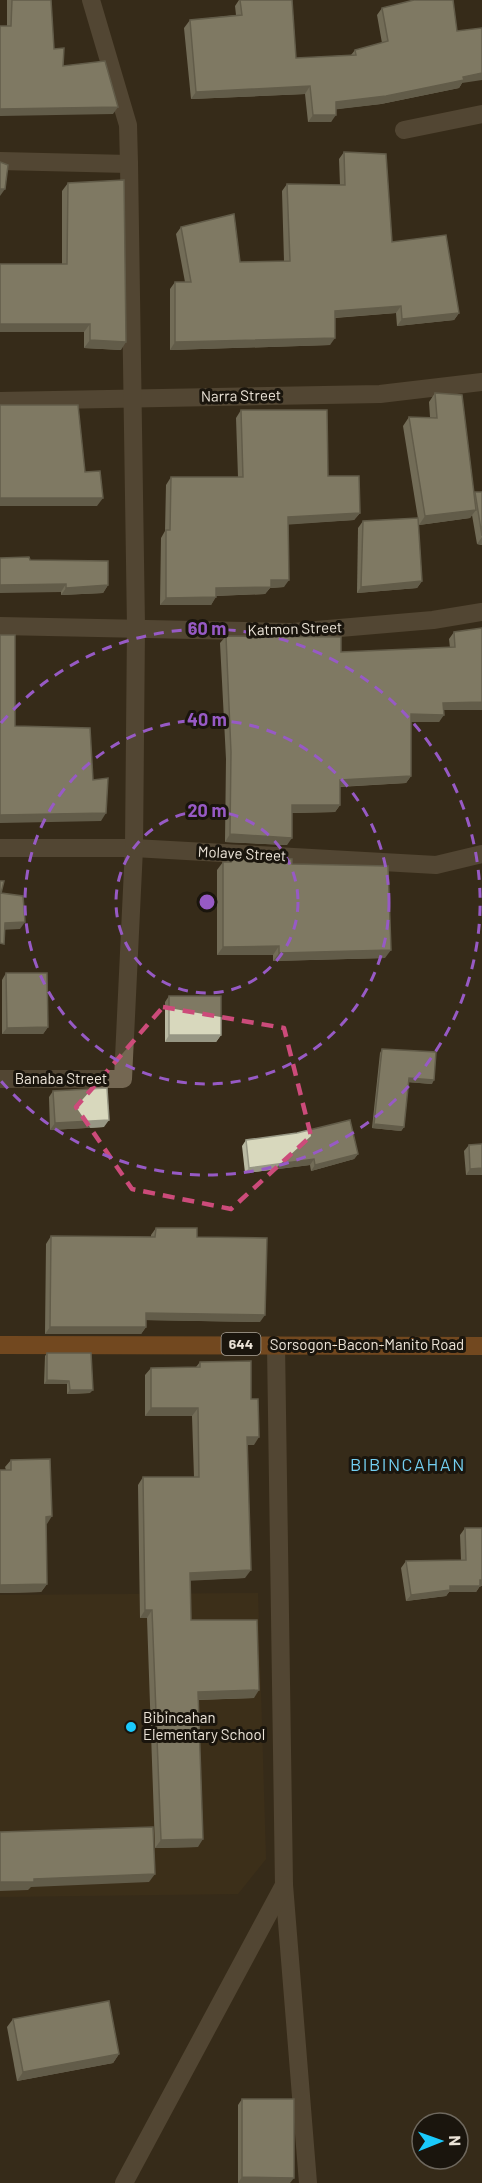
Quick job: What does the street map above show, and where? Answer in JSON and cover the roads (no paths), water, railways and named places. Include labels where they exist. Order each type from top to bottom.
[{"type":"main road","name":"Sorsogon-Bacon-Manito Road","points":[[0,1345],[482,1346]]},
{"type":"street","points":[[91,0],[128,126],[136,627],[134,848]]},
{"type":"street","points":[[405,130],[482,114]]},
{"type":"street","points":[[0,161],[129,164]]},
{"type":"street","name":"Narra Street","points":[[0,401],[380,394],[482,382]]},
{"type":"street","name":"Katmon Street","points":[[0,626],[293,632],[433,620],[482,612]]},
{"type":"street","name":"Molave Street","points":[[0,848],[134,848],[436,865],[482,854]]},
{"type":"street","name":"Banaba Street","points":[[0,1079],[123,1079],[134,848]]},
{"type":"street","points":[[276,1345],[284,1885],[308,2183]]},
{"type":"street","points":[[124,2183],[284,1885]]},
{"type":"place","name":"Bibincahan Elementary School","points":[[131,1727]]},
{"type":"district","name":"BIBINCAHAN","points":[[408,1465]]}]
